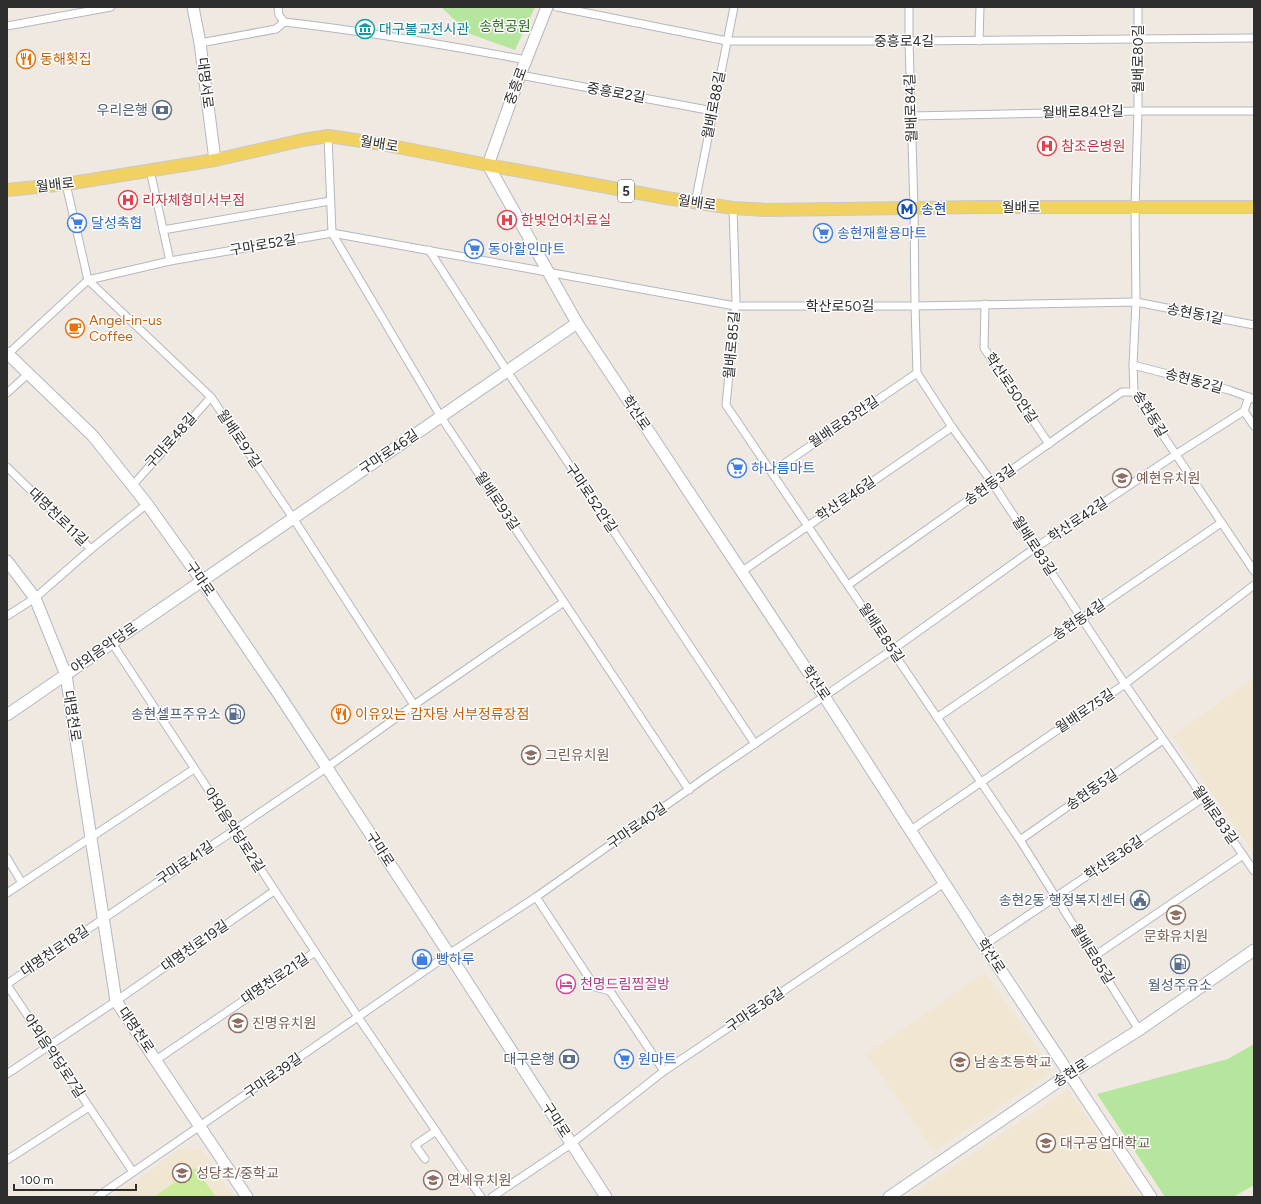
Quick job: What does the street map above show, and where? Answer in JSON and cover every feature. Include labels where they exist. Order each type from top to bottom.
[{"type":"main road","name":"대명서로","points":[[193,7],[200,43],[215,160]]},
{"type":"main road","name":"중흥로","points":[[488,165],[520,75],[547,7]]},
{"type":"main road","name":"월배로","points":[[7,190],[66,184],[215,160],[303,140],[328,136],[382,144],[695,203],[733,208],[766,210],[1254,207]]},
{"type":"main road","name":"학산로","points":[[488,165],[577,323],[824,696],[984,945],[1151,1197]]},
{"type":"main road","name":"구마로46길","points":[[202,581],[577,323]]},
{"type":"main road","name":"구마로","points":[[7,354],[93,436],[147,504],[202,581],[449,954],[606,1197]]},
{"type":"main road","name":"대명천로","points":[[7,561],[35,598],[66,675],[116,1001],[246,1197]]},
{"type":"main road","name":"야외음악당로","points":[[7,715],[202,581]]},
{"type":"main road","name":"송현로","points":[[889,1197],[1069,1074],[1138,1030],[1254,950]]},
{"type":"street","points":[[7,26],[92,9],[111,7]]},
{"type":"street","points":[[278,7],[279,15],[284,22],[326,27],[526,60]]},
{"type":"street","name":"중흥로4길","points":[[557,7],[727,41],[909,42],[1138,38],[1254,38]]},
{"type":"street","name":"월배로88길","points":[[695,203],[734,7]]},
{"type":"street","name":"월배로84길","points":[[909,7],[914,208]]},
{"type":"street","points":[[980,7],[980,40]]},
{"type":"street","name":"월배로80길","points":[[1135,207],[1138,111],[1138,7]]},
{"type":"street","points":[[200,43],[276,29],[284,22]]},
{"type":"street","name":"중흥로2길","points":[[520,75],[713,111]]},
{"type":"street","name":"월배로84안길","points":[[911,116],[1254,110]]},
{"type":"street","name":"월배로93길","points":[[328,136],[332,233],[441,417],[689,790]]},
{"type":"street","points":[[150,170],[170,261]]},
{"type":"street","points":[[66,184],[88,280]]},
{"type":"street","points":[[163,230],[330,201]]},
{"type":"street","name":"송현동길","points":[[1135,207],[1136,302],[1133,364],[1134,392],[1254,571]]},
{"type":"street","name":"월배로85길","points":[[733,208],[735,306],[726,405],[982,781],[1138,1030]]},
{"type":"street","points":[[914,208],[917,373]]},
{"type":"street","name":"구마로52길","points":[[7,354],[88,280],[170,261],[332,233],[547,271]]},
{"type":"street","name":"구마로52안길","points":[[429,250],[507,371],[755,744]]},
{"type":"street","name":"학산로50길","points":[[547,271],[735,306],[915,306],[1136,302]]},
{"type":"street","name":"월배로97길","points":[[88,280],[211,397],[293,518],[414,705]]},
{"type":"street","name":"송현동1길","points":[[1136,302],[1254,325]]},
{"type":"street","name":"학산로50안길","points":[[985,304],[984,348],[1049,444]]},
{"type":"street","name":"송현동2길","points":[[1133,364],[1229,390],[1251,398]]},
{"type":"street","name":"월배로83안길","points":[[772,472],[917,373]]},
{"type":"street","name":"월배로83길","points":[[917,373],[952,427],[993,484],[1125,684],[1254,871]]},
{"type":"street","points":[[7,393],[28,374]]},
{"type":"street","name":"송현동3길","points":[[848,585],[1122,392],[1134,392]]},
{"type":"street","name":"구마로48길","points":[[132,486],[211,397]]},
{"type":"street","points":[[1251,398],[1244,411],[1254,426]]},
{"type":"street","name":"학산로42길","points":[[824,696],[892,650],[1035,548],[1244,411]]},
{"type":"street","name":"학산로46길","points":[[741,572],[952,427]]},
{"type":"street","name":"대명천로11길","points":[[7,467],[91,549],[35,598],[7,616]]},
{"type":"street","points":[[91,549],[147,504]]},
{"type":"street","name":"송현동4길","points":[[938,717],[1222,523]]},
{"type":"street","name":"월배로75길","points":[[911,830],[1125,684],[1254,585]]},
{"type":"street","name":"구마로41길","points":[[103,918],[326,768],[414,705],[564,602]]},
{"type":"street","name":"야외음악당로2길","points":[[112,643],[274,891],[481,1197]]},
{"type":"street","name":"구마로40길","points":[[449,954],[536,897],[824,696]]},
{"type":"street","name":"송현동5길","points":[[1020,840],[1163,740]]},
{"type":"street","points":[[7,893],[194,768]]},
{"type":"street","name":"학산로36길","points":[[984,945],[1203,798]]},
{"type":"street","name":"월배로83길","points":[[1093,956],[1243,855]]},
{"type":"street","points":[[7,858],[22,883]]},
{"type":"street","name":"구마로36길","points":[[492,1197],[571,1144],[664,1071],[944,883]]},
{"type":"street","name":"대명천로19길","points":[[7,1074],[116,1001],[274,891]]},
{"type":"street","points":[[536,897],[595,986],[610,991],[664,1071]]},
{"type":"street","name":"대명천로18길","points":[[7,984],[103,918]]},
{"type":"street","name":"대명천로21길","points":[[156,1060],[315,952]]},
{"type":"street","name":"구마로39길","points":[[97,1197],[449,954]]},
{"type":"street","name":"야외음악당로7길","points":[[7,984],[133,1172]]},
{"type":"street","name":"야외음악당로7길","points":[[7,1160],[88,1107]]},
{"type":"street","points":[[425,1159],[415,1145],[436,1131]]},
{"type":"shaded area","points":[[1254,678],[1254,853],[1173,736]]},
{"type":"shaded area","name":"남송초등학교","points":[[985,973],[1053,1071],[934,1151],[866,1054]]},
{"type":"shaded area","name":"대구공업대학교","points":[[1068,1089],[1140,1197],[908,1197]]},
{"type":"shaded area","name":"성당초/중학교","points":[[181,1149],[202,1150],[233,1197],[112,1197]]},
{"type":"green space","name":"송현공원","points":[[441,7],[535,7],[515,50],[470,34]]},
{"type":"green space","points":[[1254,1044],[1254,1185],[1233,1197],[1165,1197],[1097,1094],[1228,1059]]},
{"type":"green space","points":[[195,1168],[216,1197],[154,1197]]},
{"type":"place","name":"대구불교전시관","points":[[365,29]]},
{"type":"place","name":"동해횟집","points":[[26,59]]},
{"type":"place","name":"우리은행","points":[[162,110]]},
{"type":"place","name":"참조은병원","points":[[1047,146]]},
{"type":"place","name":"리자체형미서부점","points":[[128,200]]},
{"type":"place","name":"송현","points":[[907,209]]},
{"type":"place","name":"한빛언어치료실","points":[[507,220]]},
{"type":"place","name":"달성축협","points":[[77,223]]},
{"type":"place","name":"송현재활용마트","points":[[823,233]]},
{"type":"place","name":"동아할인마트","points":[[474,249]]},
{"type":"place","name":"Angel-in-us Coffee","points":[[75,328]]},
{"type":"place","name":"하나름마트","points":[[737,468]]},
{"type":"place","name":"예현유치원","points":[[1122,478]]},
{"type":"place","name":"송현셀프주유소","points":[[235,714]]},
{"type":"place","name":"이유있는 감자탕 서부정류장점","points":[[341,714]]},
{"type":"place","name":"그린유치원","points":[[531,755]]},
{"type":"place","name":"송현2동 행정복지센터","points":[[1140,900]]},
{"type":"place","name":"문화유치원","points":[[1176,915]]},
{"type":"place","name":"빵하루","points":[[422,959]]},
{"type":"place","name":"월성주유소","points":[[1180,964]]},
{"type":"place","name":"천명드림찜질방","points":[[566,984]]},
{"type":"place","name":"진명유치원","points":[[238,1023]]},
{"type":"place","name":"대구은행","points":[[569,1059]]},
{"type":"place","name":"원마트","points":[[624,1059]]},
{"type":"place","name":"남송초등학교","points":[[960,1062]]},
{"type":"place","name":"대구공업대학교","points":[[1046,1143]]},
{"type":"place","name":"성당초/중학교","points":[[182,1173]]},
{"type":"place","name":"연세유치원","points":[[433,1180]]}]
